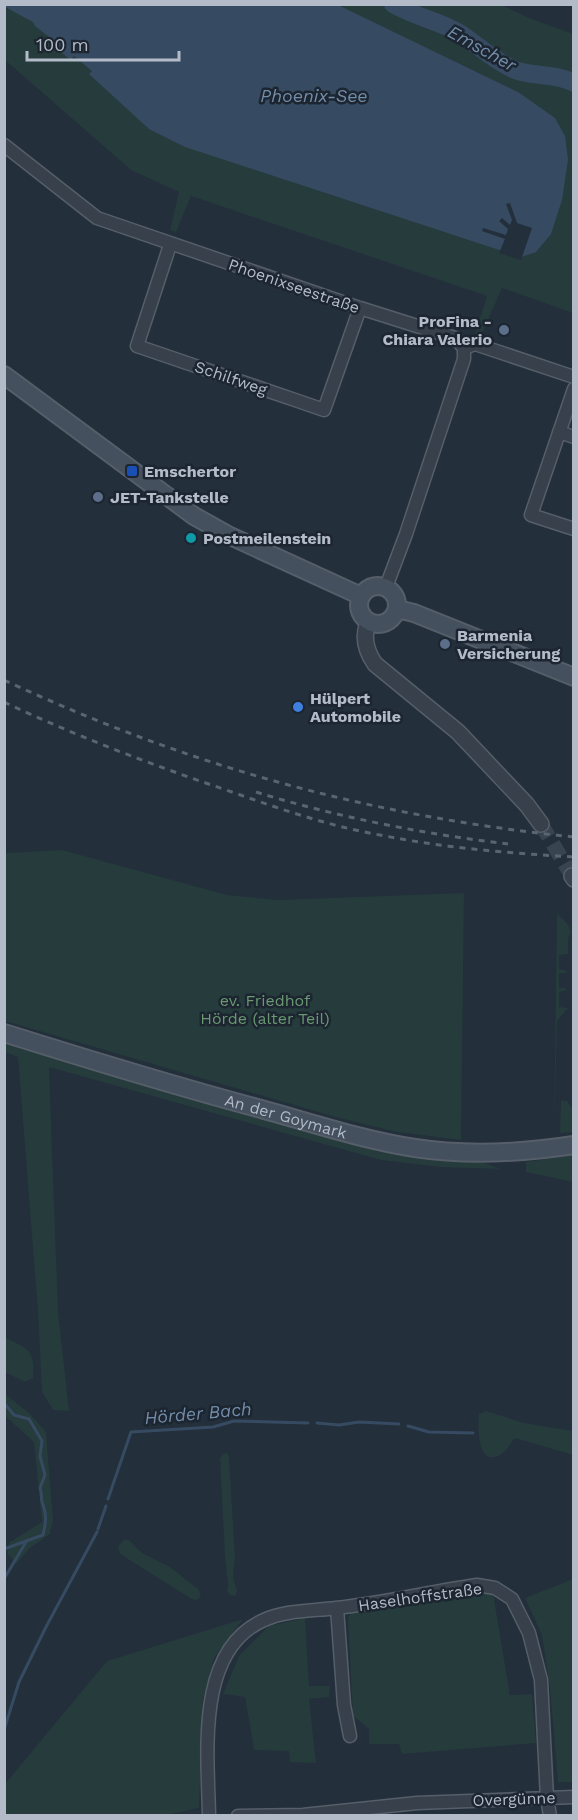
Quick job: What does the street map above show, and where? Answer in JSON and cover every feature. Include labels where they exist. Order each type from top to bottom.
[{"type":"main road","points":[[4,375],[173,502],[216,528],[361,596]]},
{"type":"main road","points":[[375,586],[386,587],[395,596],[397,609],[391,620],[374,625],[360,613],[358,601],[364,591],[375,586]]},
{"type":"main road","points":[[397,609],[414,613],[573,678]]},
{"type":"main road","name":"An der Goymark","points":[[4,1033],[180,1087],[378,1141],[417,1148],[474,1152],[544,1149],[573,1145]]},
{"type":"street","name":"Phoenixseestraße","points":[[4,145],[97,218],[455,338],[464,348]]},
{"type":"street","name":"Schilfweg","points":[[170,244],[137,346],[315,407],[324,410],[360,308]]},
{"type":"street","points":[[386,587],[461,370],[464,348],[475,344],[573,377]]},
{"type":"street","points":[[573,389],[531,515],[573,529]]},
{"type":"street","points":[[559,432],[573,437]]},
{"type":"street","points":[[368,622],[365,644],[375,664],[458,732],[527,805],[541,824]]},
{"type":"street","name":"Haselhoffstraße","points":[[209,1815],[208,1730],[212,1697],[224,1659],[245,1630],[265,1619],[292,1612],[337,1608],[477,1586],[495,1588],[512,1599],[529,1633],[541,1680],[547,1798],[550,1815]]},
{"type":"street","name":"Haselhoffstraße","points":[[337,1608],[344,1705],[351,1736]]},
{"type":"street","name":"Overgünne","points":[[238,1815],[303,1815],[417,1803],[573,1797]]},
{"type":"green space","name":"Phoenix-See","points":[[5,4],[502,5],[529,18],[573,34],[573,313],[502,288],[481,336],[475,334],[487,296],[191,196],[176,232],[170,230],[179,192],[131,170],[5,60]]},
{"type":"green space","name":"ev. Friedhof Hörde (alter Teil)","points":[[62,850],[227,895],[278,900],[464,893],[461,1140],[397,1132],[339,1118],[5,1021],[5,853]]},
{"type":"green space","points":[[557,914],[567,923],[571,931],[568,939],[568,954],[559,955],[559,969],[567,971],[559,973],[559,988],[567,990],[559,992],[559,1007],[568,1008],[557,1021],[554,1136]]},
{"type":"green space","points":[[4,1042],[376,1151],[441,1160],[471,1160],[500,1169],[440,1167],[381,1160],[49,1067],[58,1311],[69,1411],[53,1410],[42,1392],[18,1057],[5,1052]]},
{"type":"green space","points":[[561,1101],[567,1101],[573,1109],[573,1132],[560,1133]]},
{"type":"green space","points":[[573,1155],[573,1182],[526,1172],[526,1162]]},
{"type":"green space","points":[[4,1337],[29,1351],[33,1361],[33,1378],[25,1382],[5,1372]]},
{"type":"green space","points":[[4,1393],[30,1414],[46,1432],[53,1520],[50,1534],[30,1548],[16,1564],[7,1553],[10,1542],[42,1522],[34,1442],[5,1416]]},
{"type":"green space","points":[[486,1411],[524,1423],[573,1431],[573,1455],[515,1438],[503,1453],[495,1457],[488,1456],[481,1446],[478,1429],[479,1414]]},
{"type":"green space","points":[[227,1453],[235,1557],[233,1578],[237,1590],[236,1595],[232,1596],[227,1592],[220,1458]]},
{"type":"green space","points":[[124,1540],[129,1540],[142,1553],[170,1567],[198,1589],[201,1594],[199,1599],[190,1598],[120,1554],[118,1546]]},
{"type":"green space","points":[[573,1579],[573,1782],[558,1782],[550,1688],[542,1635],[525,1598]]},
{"type":"green space","points":[[493,1593],[510,1695],[532,1694],[536,1743],[402,1754],[399,1744],[369,1744],[369,1729],[353,1716],[348,1617],[353,1610]]},
{"type":"green space","points":[[305,1618],[309,1686],[330,1686],[329,1697],[309,1699],[316,1763],[290,1762],[289,1751],[254,1750],[245,1697],[223,1694],[239,1656],[269,1626]]},
{"type":"green space","points":[[243,1619],[214,1658],[203,1699],[199,1808],[161,1816],[5,1815],[5,1784],[107,1661]]},
{"type":"water","name":"Phoenix-See","points":[[4,5],[338,5],[518,92],[555,118],[565,136],[568,160],[562,200],[551,234],[536,252],[521,257],[185,147],[149,129],[89,74],[92,71],[74,56],[71,60],[50,44],[53,40],[33,22]]},
{"type":"pier","points":[[510,203],[517,223],[532,228],[521,260],[499,253],[505,239],[482,231],[483,228],[506,235],[508,229],[499,221],[502,218],[510,225],[512,220],[506,204]]},
{"type":"waterway","name":"Emscher","points":[[393,4],[461,34],[515,70],[560,78],[574,83]]},
{"type":"waterway","points":[[4,1403],[14,1415],[29,1419],[42,1441],[40,1456],[45,1475],[40,1488],[46,1519],[43,1535],[4,1549]]},
{"type":"waterway","name":"Hörder Bach","points":[[108,1499],[131,1432],[213,1427],[234,1421],[308,1423]]},
{"type":"waterway","name":"Hörder Bach","points":[[317,1423],[399,1424]]},
{"type":"waterway","name":"Hörder Bach","points":[[408,1426],[429,1432],[473,1433]]},
{"type":"waterway","points":[[98,1529],[106,1506]]},
{"type":"waterway","points":[[4,1730],[19,1682],[97,1532]]},
{"type":"waterway","points":[[4,1579],[26,1542]]},
{"type":"tunnel","points":[[541,824],[572,876]]},
{"type":"railway","points":[[4,680],[143,738],[282,783],[425,816],[574,837]]},
{"type":"railway","points":[[4,702],[88,739],[146,761],[268,805],[323,822],[404,840],[452,847],[574,857]]},
{"type":"railway","points":[[256,792],[380,824],[508,844]]},
{"type":"place","name":"ProFina - Chiara Valerio","points":[[504,330]]},
{"type":"place","name":"Emschertor","points":[[132,471]]},
{"type":"place","name":"JET-Tankstelle","points":[[98,497]]},
{"type":"place","name":"Postmeilenstein","points":[[191,538]]},
{"type":"place","name":"Barmenia Versicherung","points":[[445,644]]},
{"type":"place","name":"Hülpert Automobile","points":[[298,707]]}]
